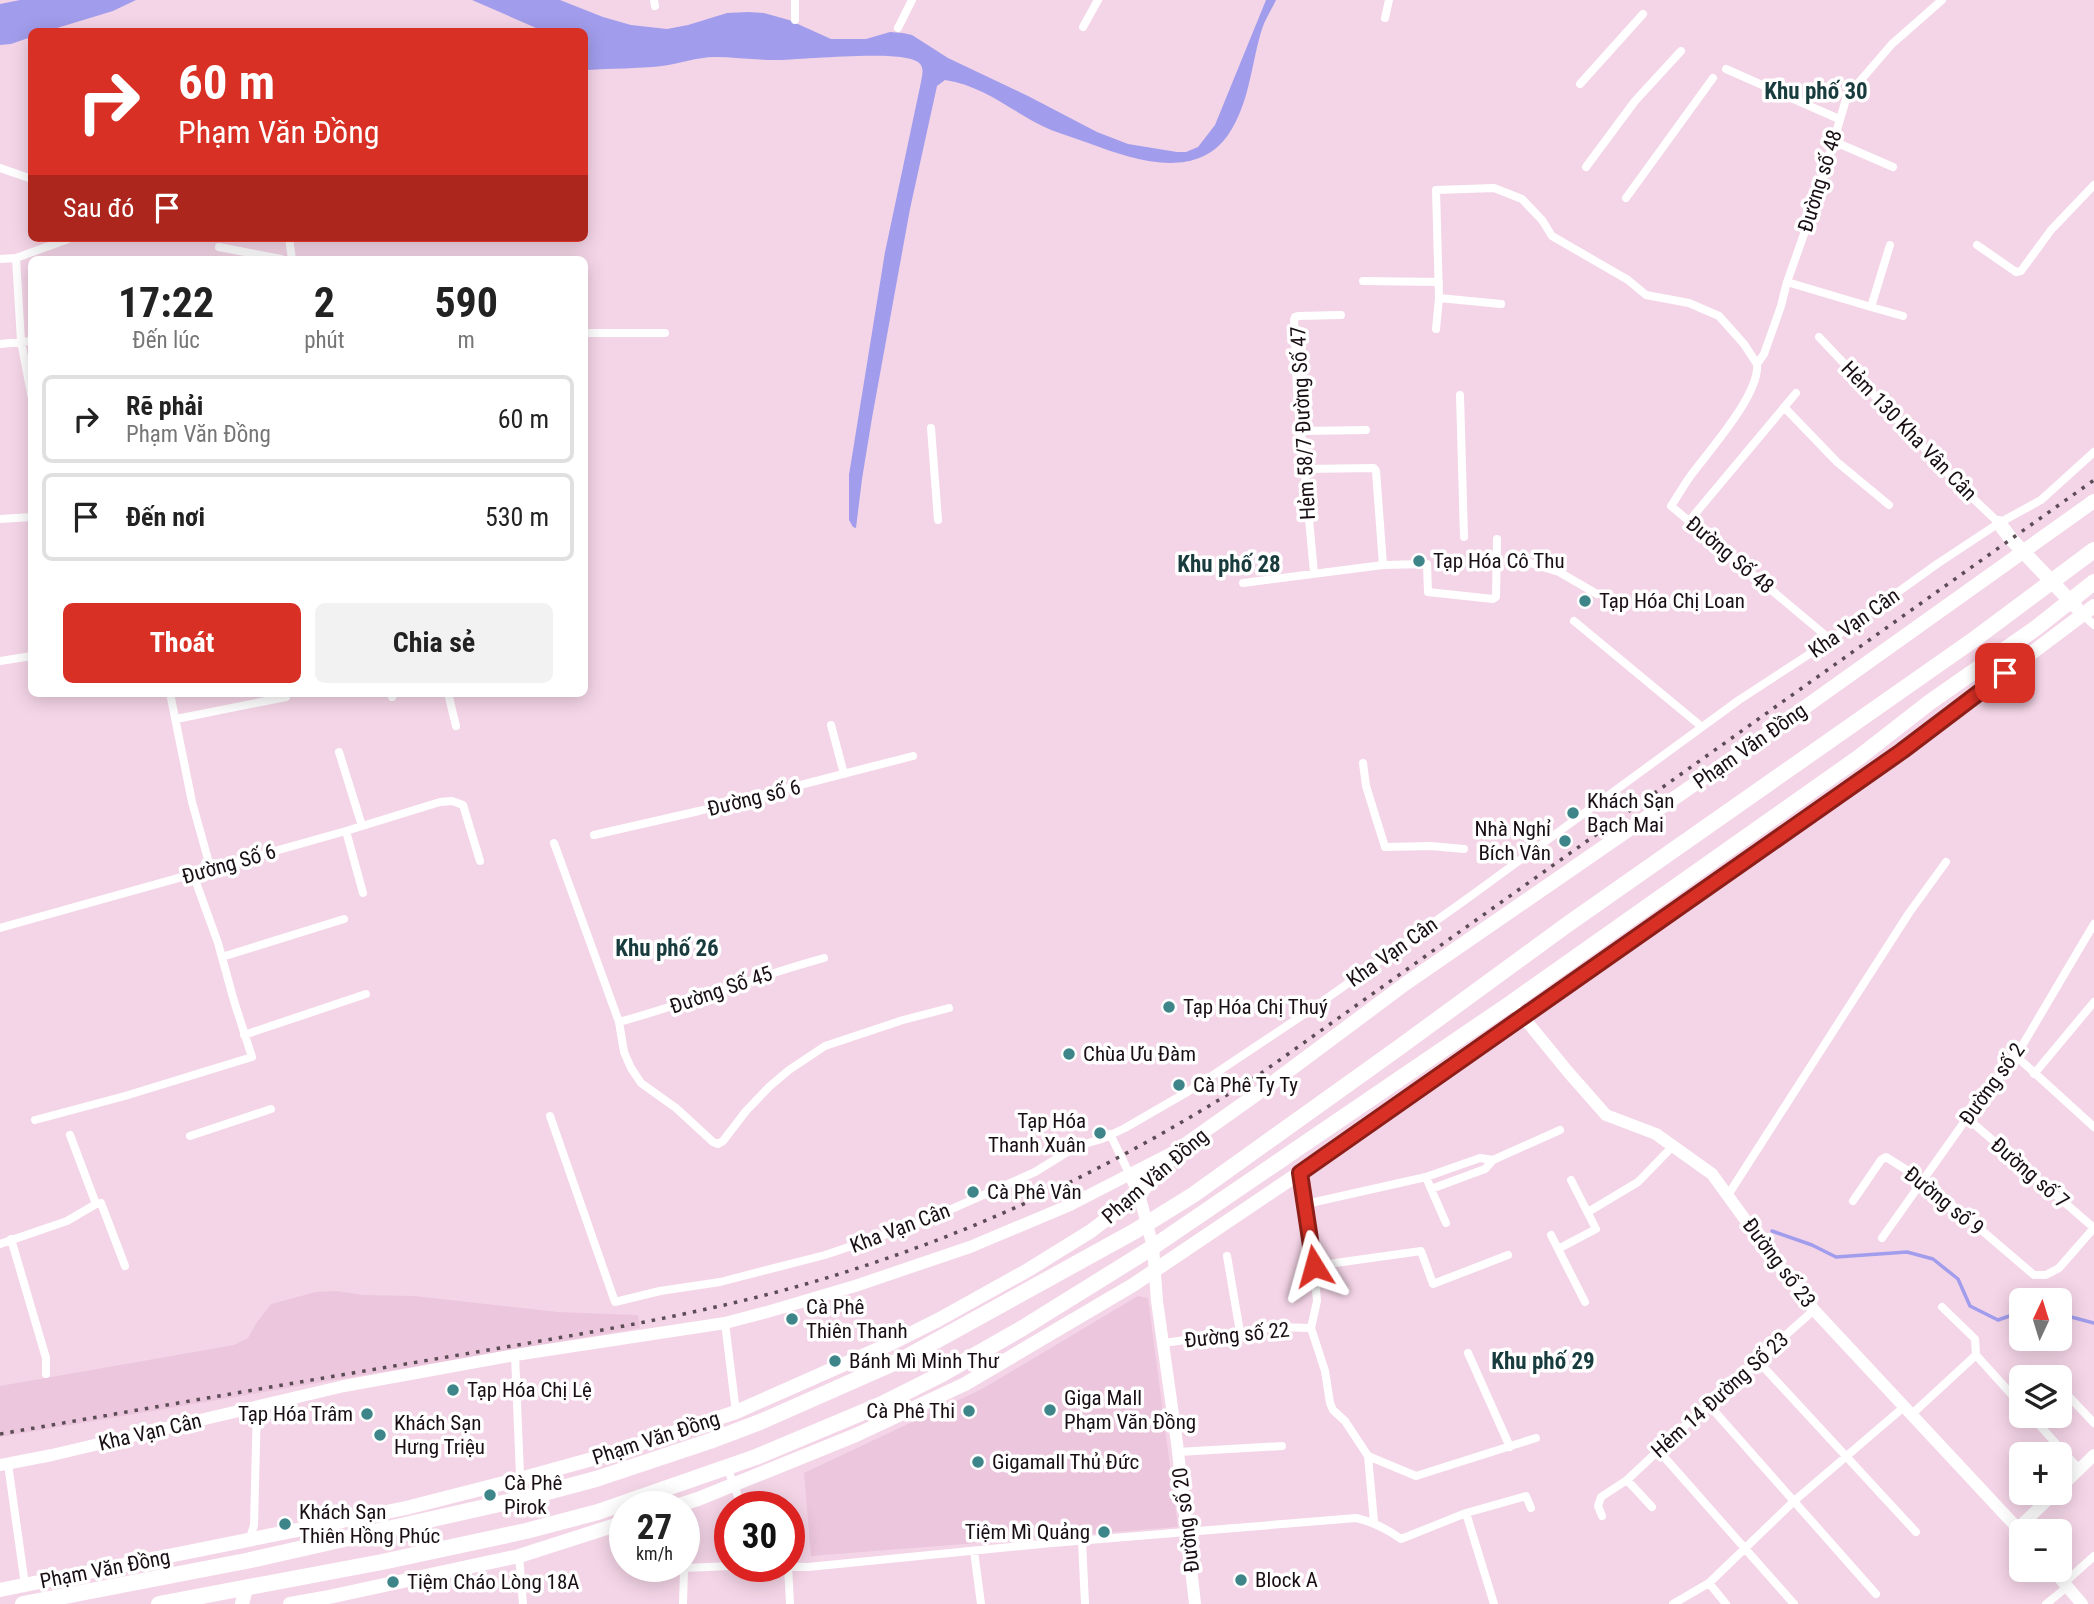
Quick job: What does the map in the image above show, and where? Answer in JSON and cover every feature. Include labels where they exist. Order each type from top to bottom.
[{"type":"highway","name":"Phạm Văn Đồng","points":[[23,1604],[246,1561],[521,1499],[596,1479],[710,1441],[867,1376],[916,1352],[1148,1223],[1193,1195],[1597,903],[1969,642],[2094,550]]},
{"type":"highway","points":[[159,1604],[382,1562],[526,1531],[598,1512],[757,1457],[880,1405],[942,1374],[1021,1329],[1153,1247],[1511,1003],[1858,758],[1930,702],[2036,628],[2094,582]]},
{"type":"main road","name":"Phạm Văn Đồng","points":[[0,1590],[406,1508],[603,1456],[736,1412],[891,1343],[984,1296],[1073,1243],[1139,1194],[1182,1147],[1405,984],[1763,737],[2094,502]]},
{"type":"main road","points":[[700,1498],[856,1435],[965,1384],[1156,1270],[1219,1225],[1300,1173],[1902,751],[2088,610],[2070,601],[1999,523]]},
{"type":"main road","points":[[1021,1329],[1032,1345]]},
{"type":"main road","points":[[290,1604],[519,1556],[609,1527]]},
{"type":"main road","points":[[246,1561],[249,1541]]},
{"type":"main road","points":[[242,1604],[246,1588]]},
{"type":"street","points":[[795,0],[795,20]]},
{"type":"street","points":[[898,28],[912,0]]},
{"type":"street","points":[[1083,27],[1098,0]]},
{"type":"street","points":[[1385,18],[1389,0]]},
{"type":"street","name":"Đường số 48","points":[[1764,354],[1814,206],[1847,96],[1892,44],[1942,0]]},
{"type":"street","points":[[1580,84],[1643,14]]},
{"type":"street","points":[[1586,167],[1635,101],[1681,51]]},
{"type":"street","points":[[1726,69],[1839,119]]},
{"type":"street","points":[[1626,198],[1713,78]]},
{"type":"street","points":[[1833,141],[1893,167]]},
{"type":"street","points":[[0,169],[28,178]]},
{"type":"street","points":[[1977,245],[2016,272],[2021,271],[2051,230],[2094,185]]},
{"type":"street","points":[[1436,329],[1439,282],[1436,190],[1494,188],[1522,199],[1542,220],[1552,236],[1628,280],[1646,295],[1689,303],[1719,316],[1744,344],[1757,364]]},
{"type":"street","points":[[0,259],[16,258],[55,242]]},
{"type":"street","points":[[1871,307],[1889,245]]},
{"type":"street","points":[[219,247],[266,256]]},
{"type":"street","points":[[16,258],[21,341],[28,378]]},
{"type":"street","points":[[1363,281],[1439,282]]},
{"type":"street","points":[[1787,282],[1903,317]]},
{"type":"street","points":[[1439,298],[1501,304]]},
{"type":"street","name":"Hẻm 58/7 Đường Số 47","points":[[1314,573],[1294,320],[1297,316],[1341,315]]},
{"type":"street","points":[[588,333],[665,333]]},
{"type":"street","name":"Hẻm 130 Kha Vân Cân","points":[[1819,337],[1962,488],[1999,523]]},
{"type":"street","points":[[0,344],[28,341]]},
{"type":"street","name":"Đường Số 48","points":[[1764,354],[1757,364],[1758,372],[1742,408],[1694,470],[1671,506],[1831,640]]},
{"type":"street","points":[[1689,521],[1796,393]]},
{"type":"street","points":[[1460,395],[1464,537]]},
{"type":"street","points":[[1784,407],[1837,462],[1889,505]]},
{"type":"street","points":[[931,428],[938,520]]},
{"type":"street","points":[[1302,431],[1366,430]]},
{"type":"street","name":"Kha Vạn Cân","points":[[550,1116],[615,1302],[660,1290],[720,1282],[834,1252],[920,1223],[1035,1172],[1077,1146],[1110,1135],[1189,1091],[1309,1012],[1558,834],[1739,700],[1831,640],[1937,564],[1999,523],[2041,500],[2094,452]]},
{"type":"street","points":[[1304,469],[1374,468],[1383,565]]},
{"type":"street","points":[[0,519],[28,517]]},
{"type":"street","points":[[1243,583],[1383,565],[1427,564],[1428,592],[1495,598],[1497,539]]},
{"type":"street","points":[[1524,561],[1559,572],[1597,594]]},
{"type":"street","points":[[2088,610],[2094,625]]},
{"type":"street","points":[[1574,621],[1702,727]]},
{"type":"street","points":[[0,661],[28,657]]},
{"type":"street","points":[[171,697],[192,802],[211,870]]},
{"type":"street","points":[[176,719],[286,697]]},
{"type":"street","points":[[449,697],[456,726]]},
{"type":"street","points":[[831,725],[844,774]]},
{"type":"street","points":[[339,752],[362,826]]},
{"type":"street","name":"Đường số 6","points":[[594,835],[913,756]]},
{"type":"street","points":[[1363,763],[1366,786],[1385,847],[1431,846],[1464,849]]},
{"type":"street","name":"Đường Số 6","points":[[0,928],[211,870],[440,802],[458,802],[463,805],[480,861]]},
{"type":"street","points":[[346,831],[363,893]]},
{"type":"street","points":[[554,843],[619,1022],[624,1052],[631,1068],[641,1083],[676,1108],[713,1142],[718,1144],[723,1141],[770,1086],[825,1046],[949,1007]]},
{"type":"street","points":[[1727,1195],[1909,913],[1945,862]]},
{"type":"street","points":[[35,1120],[252,1057],[222,957],[193,874]]},
{"type":"street","points":[[222,957],[344,919]]},
{"type":"street","name":"Đường số 2","points":[[1882,1238],[1967,1118],[2016,1056],[2094,924]]},
{"type":"street","name":"Đường Số 45","points":[[619,1022],[824,958]]},
{"type":"street","points":[[244,1035],[366,994]]},
{"type":"street","points":[[2035,1074],[2094,1002]]},
{"type":"street","name":"Đường số 23","points":[[1511,1003],[1606,1115],[1656,1134],[1712,1174],[1814,1310],[2010,1519]]},
{"type":"street","points":[[2016,1056],[2093,1124]]},
{"type":"street","points":[[190,1136],[271,1109]]},
{"type":"street","name":"Đường số 7","points":[[1967,1118],[2094,1228]]},
{"type":"street","points":[[1431,1189],[1485,1169],[1493,1160],[1560,1130]]},
{"type":"street","points":[[71,1135],[125,1266]]},
{"type":"street","points":[[1110,1135],[1130,1175]]},
{"type":"street","points":[[1588,1212],[1638,1182],[1673,1146]]},
{"type":"street","name":"Kha Vạn Cân","points":[[4,1465],[344,1386],[515,1355],[725,1323],[855,1286],[970,1247],[1069,1205],[1182,1147]]},
{"type":"street","name":"Đường số 9","points":[[1853,1201],[1886,1157],[1924,1181],[2034,1275],[2046,1275],[2059,1268],[2094,1228]]},
{"type":"street","points":[[1306,1204],[1426,1177],[1480,1158],[1493,1160]]},
{"type":"street","name":"Đường số 22","points":[[1300,1173],[1317,1301],[1311,1328],[1325,1371],[1333,1410],[1345,1421],[1368,1456]]},
{"type":"street","name":"Đường số 20","points":[[1130,1175],[1139,1194],[1153,1247],[1157,1301],[1195,1604]]},
{"type":"street","points":[[1426,1177],[1446,1223]]},
{"type":"street","points":[[1558,1249],[1596,1229],[1570,1180]]},
{"type":"street","points":[[0,1244],[66,1221],[98,1204]]},
{"type":"street","points":[[1551,1235],[1585,1303]]},
{"type":"street","points":[[11,1239],[46,1358],[46,1374]]},
{"type":"street","points":[[1314,1266],[1421,1251],[1433,1284],[1508,1255]]},
{"type":"street","points":[[1227,1256],[1240,1332]]},
{"type":"street","points":[[1942,1307],[1975,1339],[1976,1355],[2009,1392]]},
{"type":"street","name":"Hẻm 14 Đường Số 23","points":[[1602,1516],[1598,1506],[1601,1497],[1627,1479],[1814,1310]]},
{"type":"street","points":[[725,1323],[736,1412]]},
{"type":"street","name":"Đường số 22","points":[[1164,1343],[1278,1327],[1311,1328]]},
{"type":"street","points":[[1468,1353],[1510,1447]]},
{"type":"street","points":[[515,1355],[521,1499]]},
{"type":"street","points":[[1673,1604],[1709,1583],[1845,1455],[1908,1410],[1976,1355]]},
{"type":"street","points":[[1758,1361],[1916,1532]]},
{"type":"street","points":[[2072,1400],[2094,1423]]},
{"type":"street","points":[[1707,1404],[1875,1594]]},
{"type":"street","points":[[249,1541],[254,1525],[257,1406]]},
{"type":"street","points":[[2042,1428],[2080,1469]]},
{"type":"street","points":[[1374,1522],[1368,1456],[1416,1476],[1536,1438]]},
{"type":"street","points":[[1178,1452],[1282,1446]]},
{"type":"street","points":[[1658,1450],[1794,1604]]},
{"type":"street","points":[[2072,1477],[2094,1455]]},
{"type":"street","points":[[4,1465],[25,1585]]},
{"type":"street","points":[[727,1467],[736,1491]]},
{"type":"street","points":[[1627,1479],[1652,1507]]},
{"type":"street","points":[[805,1567],[1356,1518],[1374,1522],[1401,1539],[1466,1513],[1526,1496],[1531,1508]]},
{"type":"street","points":[[2030,1519],[2043,1505]]},
{"type":"street","points":[[1466,1513],[1493,1604]]},
{"type":"street","points":[[1082,1541],[1086,1604]]},
{"type":"street","points":[[974,1551],[981,1604]]},
{"type":"street","points":[[519,1556],[523,1604]]},
{"type":"street","points":[[2046,1604],[2094,1556]]},
{"type":"street","points":[[683,1604],[684,1568],[714,1567]]},
{"type":"street","points":[[789,1582],[790,1604]]},
{"type":"street","points":[[2063,1582],[2082,1604]]},
{"type":"street","points":[[1709,1583],[1726,1604]]},
{"type":"street","points":[[1189,1604],[1195,1604]]},
{"type":"shaded area","points":[[20,0],[136,0],[113,11],[57,28],[28,28],[28,38],[0,45],[0,4]]},
{"type":"shaded area","points":[[472,0],[560,0],[631,25],[667,29],[727,13],[748,12],[789,20],[831,39],[866,39],[890,32],[903,33],[912,35],[948,58],[1097,132],[1128,144],[1186,152],[1198,147],[1215,125],[1266,0],[1276,0],[1262,29],[1246,97],[1235,123],[1215,149],[1199,158],[1164,163],[1126,156],[1051,130],[974,88],[945,80],[937,86],[910,209],[872,418],[856,528],[849,520],[849,475],[885,252],[922,77],[920,64],[908,58],[892,56],[774,60],[715,57],[643,68],[588,70],[588,28],[536,28]]},
{"type":"shaded area","points":[[336,1291],[364,1295],[414,1296],[558,1312],[638,1315],[640,1328],[0,1437],[0,1386],[234,1345],[248,1338],[271,1304],[316,1292]]},
{"type":"shaded area","name":"Giga Mall Phạm Văn Đồng","points":[[1138,1296],[1148,1298],[1178,1527],[811,1556],[804,1473],[982,1389]]},
{"type":"waterway","points":[[1772,1231],[1836,1257],[1907,1252],[1933,1259],[1958,1279],[1970,1306],[1998,1320],[2009,1316]]},
{"type":"waterway","points":[[2072,1317],[2094,1323]]},
{"type":"railway","points":[[0,1434],[565,1337],[714,1307],[763,1296],[861,1267],[914,1249],[1017,1207],[1116,1159],[1260,1074],[2094,480]]},
{"type":"place","name":"Tạp Hóa Cô Thu","points":[[1419,561]]},
{"type":"place","name":"Tạp Hóa Chị Loan","points":[[1585,601]]},
{"type":"place","name":"Khách Sạn Bạch Mai","points":[[1573,813]]},
{"type":"place","name":"Nhà Nghỉ Bích Vân","points":[[1565,841]]},
{"type":"place","name":"Tạp Hóa Chị Thuý","points":[[1169,1007]]},
{"type":"place","name":"Chùa Ưu Đàm","points":[[1069,1054]]},
{"type":"place","name":"Cà Phê Ty Ty","points":[[1179,1085]]},
{"type":"place","name":"Tạp Hóa Thanh Xuân","points":[[1100,1133]]},
{"type":"place","name":"Cà Phê Vân","points":[[973,1192]]},
{"type":"place","name":"Cà Phê Thiên Thanh","points":[[792,1319]]},
{"type":"place","name":"Bánh Mì Minh Thư","points":[[835,1361]]},
{"type":"place","name":"Tạp Hóa Chị Lệ","points":[[453,1390]]},
{"type":"place","name":"Giga Mall Phạm Văn Đồng","points":[[1050,1410]]},
{"type":"place","name":"Cà Phê Thi","points":[[969,1411]]},
{"type":"place","name":"Tạp Hóa Trâm","points":[[367,1414]]},
{"type":"place","name":"Khách Sạn Hưng Triệu","points":[[380,1435]]},
{"type":"place","name":"Gigamall Thủ Đức","points":[[978,1462]]},
{"type":"place","name":"Cà Phê Pirok","points":[[490,1495]]},
{"type":"place","name":"Khách Sạn Thiên Hồng Phúc","points":[[285,1524]]},
{"type":"place","name":"Tiệm Mì Quảng","points":[[1104,1532]]},
{"type":"place","name":"Block A","points":[[1241,1580]]},
{"type":"place","name":"Tiệm Cháo Lòng 18A","points":[[393,1582]]},
{"type":"district","name":"Khu phố 30","points":[[1816,91]]},
{"type":"district","name":"Khu phố 28","points":[[1229,564]]},
{"type":"district","name":"Khu phố 26","points":[[667,948]]},
{"type":"district","name":"Khu phố 29","points":[[1543,1361]]},
{"type":"route","points":[[1314,1266],[1300,1173],[1902,751],[2005,673]]}]
